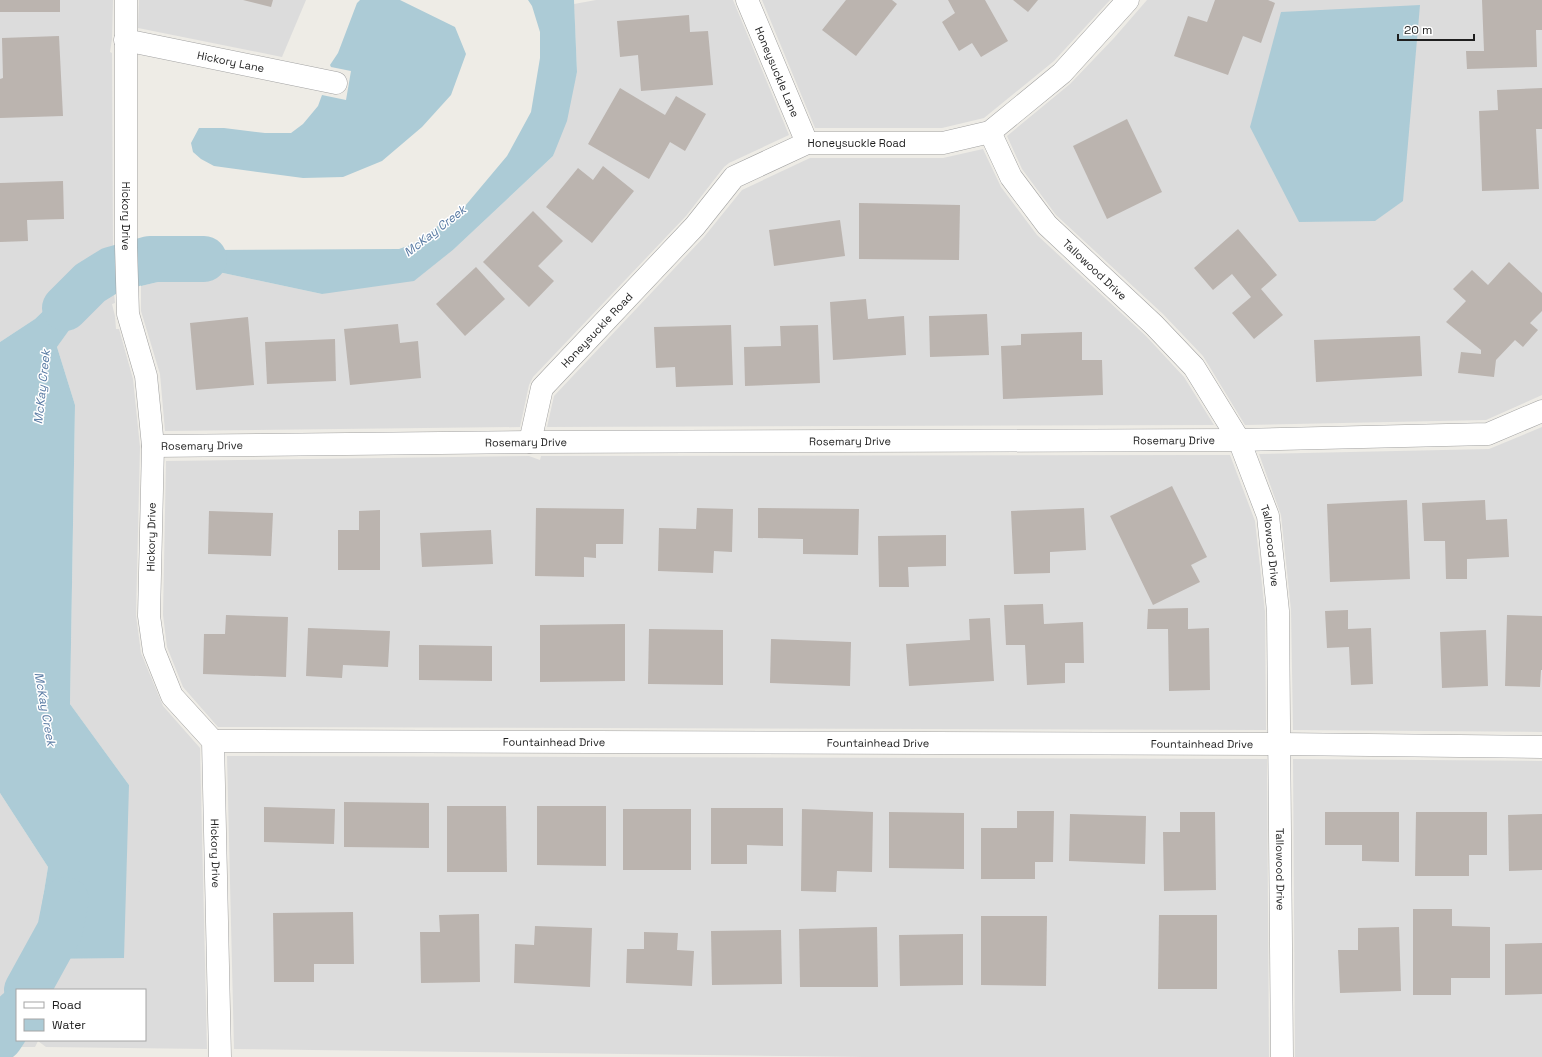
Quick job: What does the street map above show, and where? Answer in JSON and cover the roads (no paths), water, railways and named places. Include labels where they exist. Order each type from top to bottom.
[{"type":"street","name":"Hickory Drive","points":[[126,0],[126,247],[128,314],[146,376],[153,446],[149,616],[154,651],[172,696],[213,741],[220,1057]]},
{"type":"street","name":"Honeysuckle Lane","points":[[747,0],[807,143]]},
{"type":"street","name":"Honeysuckle Road","points":[[530,442],[542,388],[695,226],[734,177],[807,143],[943,143],[990,132],[1062,72],[1105,27],[1128,0]]},
{"type":"street","name":"Hickory Lane","points":[[125,40],[336,83]]},
{"type":"street","name":"Tallowood Drive","points":[[990,132],[1011,177],[1047,225],[1154,325],[1194,367],[1239,440],[1268,516],[1278,611],[1282,1057]]},
{"type":"street","name":"Rosemary Drive","points":[[153,446],[530,442],[1239,440],[1488,434],[1542,411]]},
{"type":"street","name":"Fountainhead Drive","points":[[213,741],[1280,744],[1542,747]]},
{"type":"water","points":[[360,0],[400,0],[455,27],[466,54],[451,95],[422,127],[382,161],[343,177],[303,178],[214,166],[201,159],[193,152],[191,143],[199,128],[224,128],[265,133],[291,133],[303,124],[318,106],[322,95],[346,100],[351,71],[331,67],[330,65],[338,53],[357,3]]},
{"type":"water","points":[[528,0],[574,0],[577,72],[567,121],[553,156],[454,249],[414,281],[322,294],[209,270],[141,286],[140,249],[399,249],[413,244],[465,206],[507,156],[531,112],[540,58],[540,32],[532,6]]},
{"type":"water","points":[[1420,5],[1403,201],[1375,221],[1299,222],[1250,127],[1281,12]]},
{"type":"water","points":[[113,253],[114,292],[92,298],[57,347],[75,405],[70,704],[129,785],[124,958],[33,959],[48,867],[0,793],[0,342],[35,319],[103,254]]},
{"type":"waterway","name":"McKay Creek","points":[[65,308],[90,283],[111,270],[150,259],[204,259]]},
{"type":"waterway","name":"McKay Creek","points":[[28,989],[60,930],[66,900]]},
{"type":"waterway","name":"McKay Creek","points":[[0,1038],[16,1014]]}]
